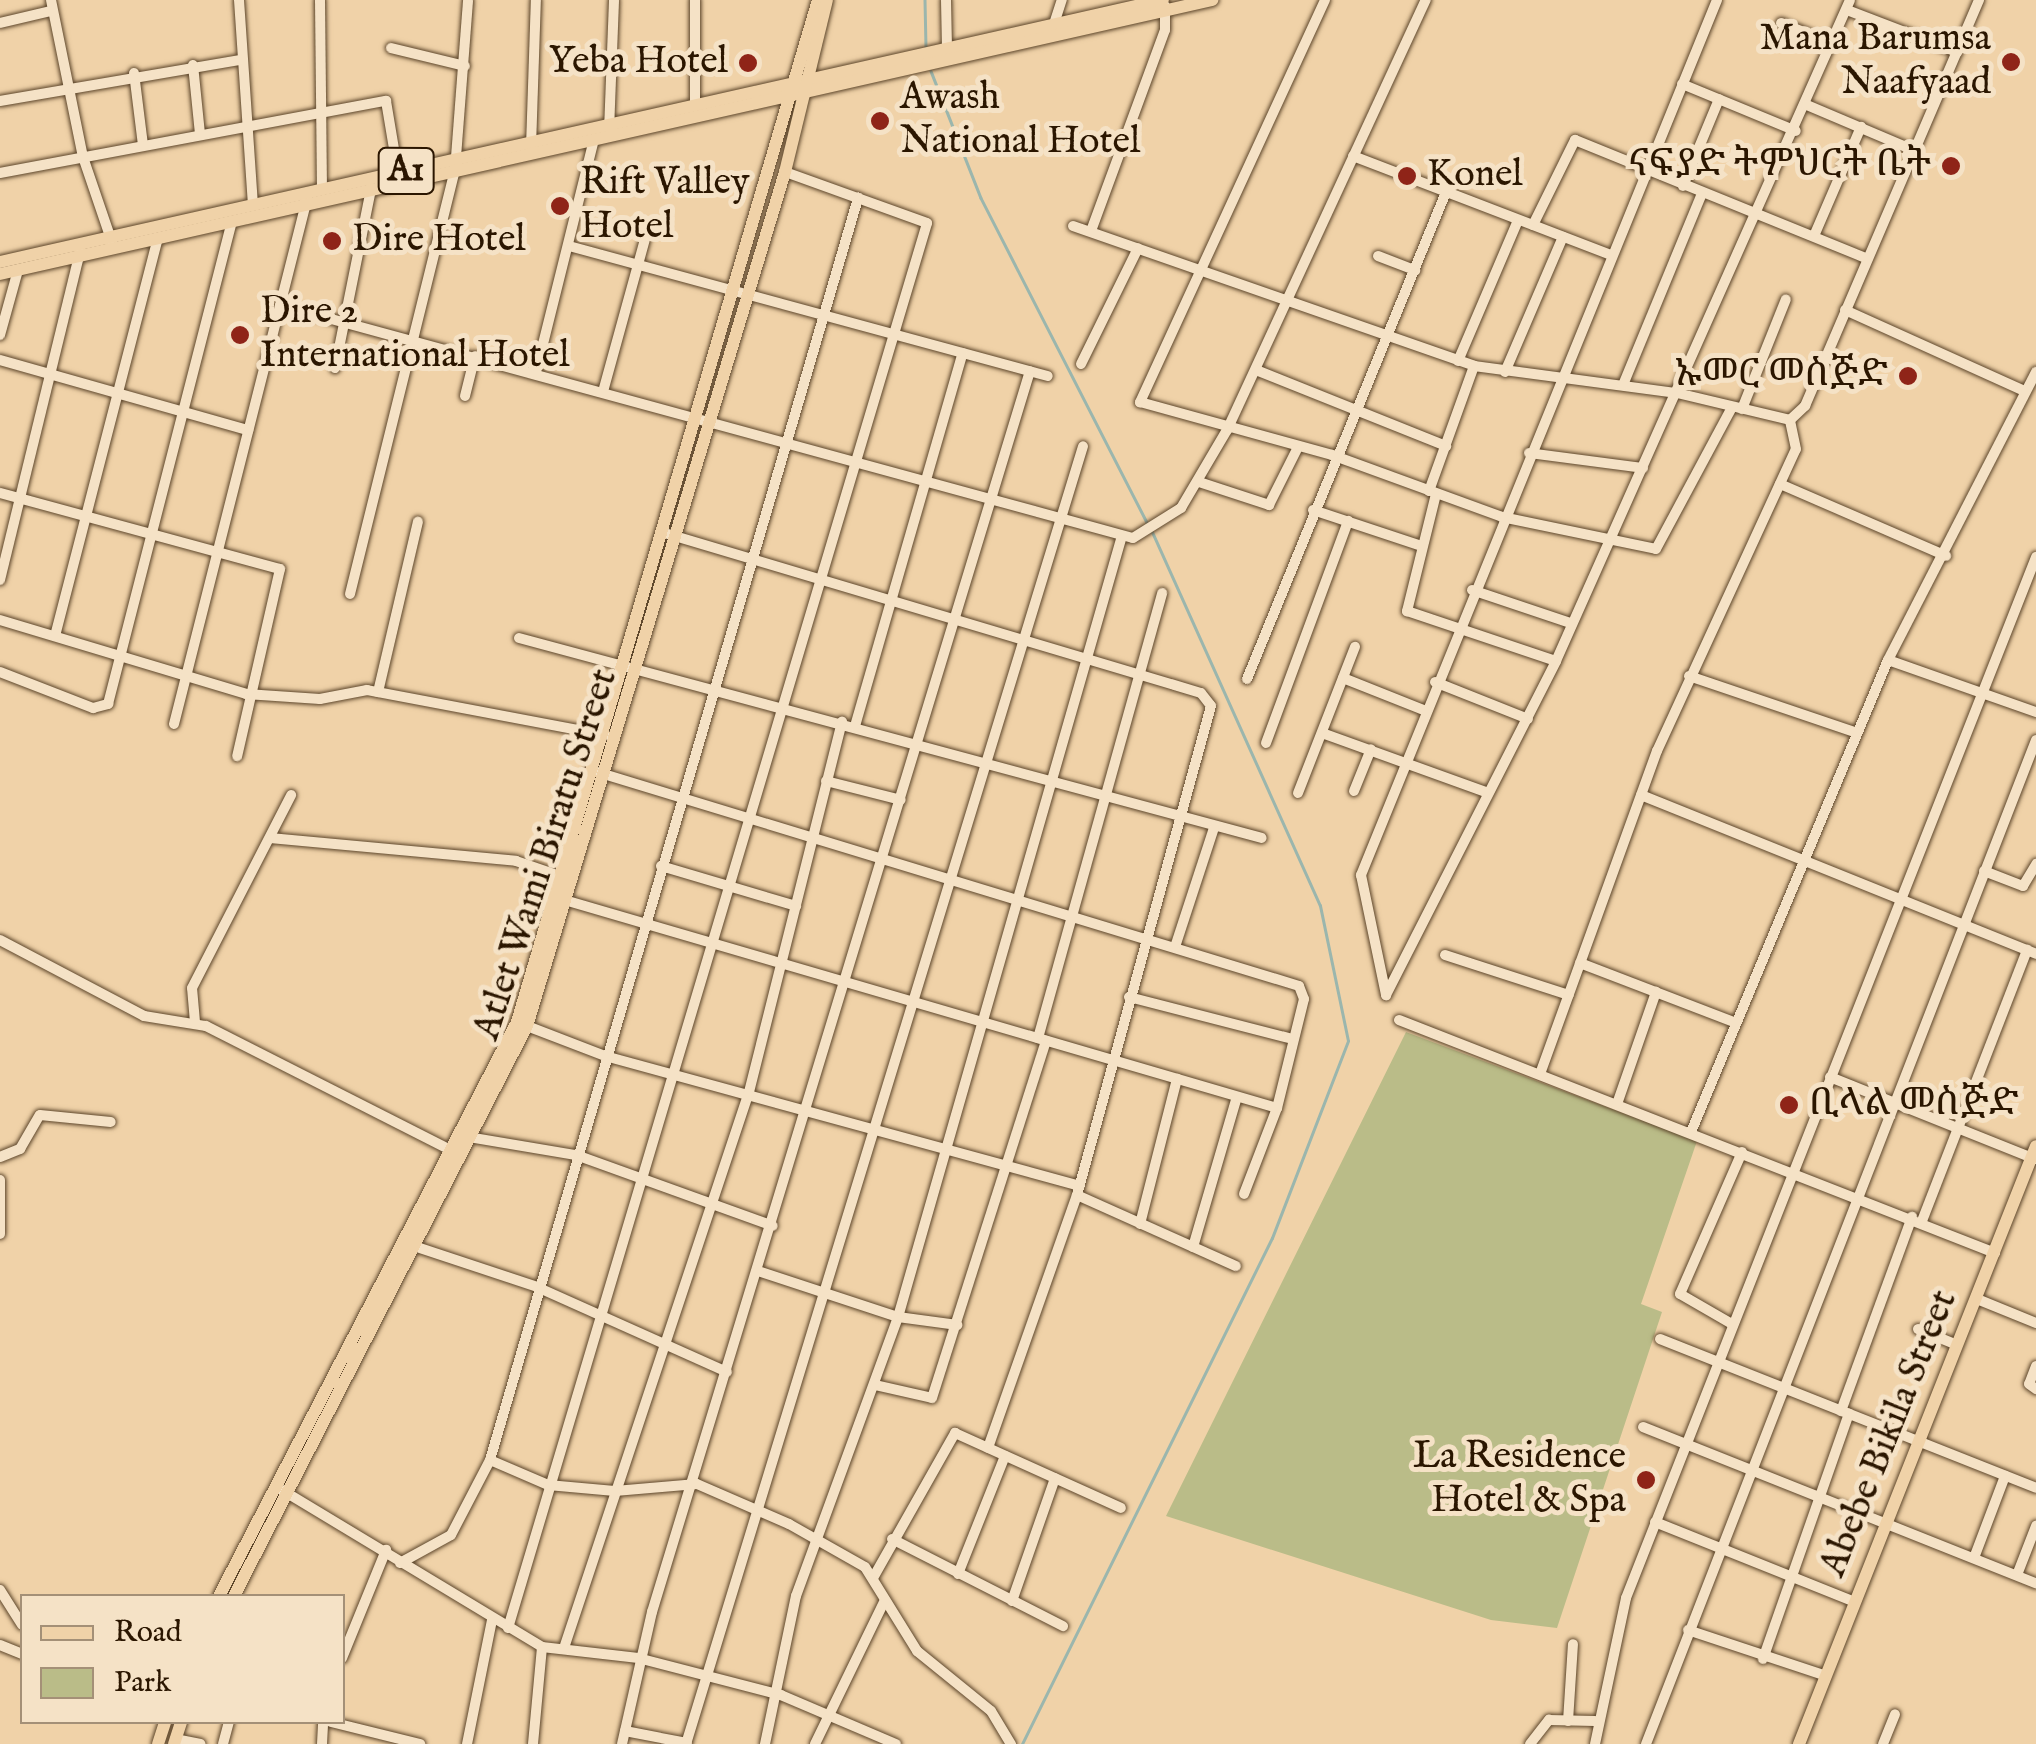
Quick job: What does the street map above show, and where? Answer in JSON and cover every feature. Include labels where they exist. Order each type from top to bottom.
[{"type":"main road","points":[[803,84],[818,0]]},
{"type":"main road","points":[[803,84],[827,0]]},
{"type":"main road","name":"A1","points":[[531,147],[604,134],[695,106],[1165,4],[1203,1]]},
{"type":"main road","name":"A1","points":[[112,243],[158,238],[232,222],[398,173],[604,134],[803,84]]},
{"type":"main road","name":"Atlet Wami Biratu Street","points":[[742,293],[785,172],[803,84]]},
{"type":"main road","name":"Atlet Wami Biratu Street","points":[[220,1594],[460,1154],[474,1138],[528,1026],[563,878],[640,664],[670,535],[803,84]]},
{"type":"main road","name":"A1","points":[[0,274],[253,206],[372,190],[455,164]]},
{"type":"main road","name":"A1","points":[[0,262],[80,251]]},
{"type":"main road","name":"Atlet Wami Biratu Street","points":[[235,1594],[279,1488],[417,1247],[517,1022],[600,773],[625,661],[670,535]]},
{"type":"main road","name":"Abebe Bikila Street","points":[[1799,1744],[2035,1154]]},
{"type":"street","points":[[239,0],[244,128],[253,206]]},
{"type":"street","points":[[174,724],[280,305],[312,196],[319,115],[320,0]]},
{"type":"street","points":[[350,594],[455,164],[466,66],[468,0]]},
{"type":"street","points":[[531,147],[536,0]]},
{"type":"street","points":[[536,372],[604,134],[614,0]]},
{"type":"street","points":[[695,0],[695,106]]},
{"type":"street","points":[[942,53],[946,0]]},
{"type":"street","points":[[1052,30],[1062,0]]},
{"type":"street","points":[[1325,0],[1138,394],[1150,407],[1332,455],[1502,518],[1656,550],[1668,542],[1737,408],[1786,299]]},
{"type":"street","points":[[280,305],[604,388],[785,446],[1127,537],[1166,522],[1199,482],[1289,302],[1426,0]]},
{"type":"street","points":[[1716,0],[1472,590],[1358,890],[1386,995],[1556,661],[1796,131],[1848,5],[1957,52]]},
{"type":"street","points":[[1790,424],[1805,406],[1979,0]]},
{"type":"street","points":[[1091,231],[1165,4]]},
{"type":"street","points":[[0,23],[51,6],[83,157],[112,243]]},
{"type":"street","points":[[1781,22],[1832,44]]},
{"type":"street","points":[[391,48],[466,66]]},
{"type":"street","points":[[0,101],[134,72],[240,60]]},
{"type":"street","points":[[193,65],[200,134]]},
{"type":"street","points":[[134,72],[143,145]]},
{"type":"street","points":[[1682,84],[1796,131]]},
{"type":"street","points":[[1683,186],[1719,99]]},
{"type":"street","points":[[0,174],[200,134],[389,103],[398,173]]},
{"type":"street","points":[[1807,105],[1914,150]]},
{"type":"street","points":[[1814,236],[1861,128]]},
{"type":"street","points":[[1533,226],[1575,140],[1866,258]]},
{"type":"street","points":[[1353,156],[1611,256]]},
{"type":"street","points":[[508,1628],[548,1485],[679,1075],[928,220],[785,172]]},
{"type":"street","points":[[334,368],[372,190]]},
{"type":"street","points":[[1248,679],[1332,455],[1446,192]]},
{"type":"street","points":[[1623,385],[1702,193]]},
{"type":"street","points":[[400,1563],[451,1535],[490,1460],[537,1286],[858,198]]},
{"type":"street","points":[[1458,361],[1518,220]]},
{"type":"street","points":[[0,672],[102,708],[118,662],[232,222]]},
{"type":"street","points":[[1073,226],[1384,338],[1474,366],[1677,393],[1790,424]]},
{"type":"street","points":[[604,388],[648,228]]},
{"type":"street","points":[[1505,372],[1564,237]]},
{"type":"street","points":[[55,636],[158,238]]},
{"type":"street","points":[[569,246],[1048,376]]},
{"type":"street","points":[[1081,364],[1138,248]]},
{"type":"street","points":[[0,580],[80,251]]},
{"type":"street","points":[[1378,256],[1414,270]]},
{"type":"street","points":[[0,334],[18,270]]},
{"type":"street","points":[[1845,310],[2024,391]]},
{"type":"street","points":[[855,726],[963,353]]},
{"type":"street","points":[[465,396],[476,356]]},
{"type":"street","points":[[0,360],[248,430]]},
{"type":"street","points":[[1474,366],[1432,492],[1403,605],[1556,661]]},
{"type":"street","points":[[1256,370],[1446,446]]},
{"type":"street","points":[[622,1744],[638,1658],[697,1484],[842,981],[994,502],[1030,371]]},
{"type":"street","points":[[1691,1132],[1888,660],[1946,556],[2036,372]]},
{"type":"street","points":[[1540,1074],[1640,795],[1688,676],[1796,449],[1790,424]]},
{"type":"street","points":[[624,1731],[687,1744],[702,1676],[879,1130],[984,762],[1082,446]]},
{"type":"street","points":[[1199,482],[1269,505],[1298,447]]},
{"type":"street","points":[[1529,453],[1643,468]]},
{"type":"street","points":[[1780,484],[1946,556]]},
{"type":"street","points":[[0,494],[282,574],[246,694],[237,756]]},
{"type":"street","points":[[1313,510],[1419,545]]},
{"type":"street","points":[[378,692],[418,522]]},
{"type":"street","points":[[1266,743],[1348,522]]},
{"type":"street","points":[[670,535],[1201,693],[1211,706],[1176,818],[1078,1190],[988,1448]]},
{"type":"street","points":[[764,1744],[781,1695],[796,1596],[820,1545],[898,1317],[976,1020],[1048,781],[1080,657],[1127,537]]},
{"type":"street","points":[[1595,1744],[1595,1721],[1655,1522],[2036,557]]},
{"type":"street","points":[[1472,590],[1570,623]]},
{"type":"street","points":[[875,1384],[930,1399],[957,1325],[1007,1166],[1162,593]]},
{"type":"street","points":[[0,620],[55,636],[118,662],[246,694],[378,692],[606,735]]},
{"type":"street","points":[[520,638],[640,664],[1176,818],[1262,838]]},
{"type":"street","points":[[1298,793],[1355,647]]},
{"type":"street","points":[[1888,660],[2036,712]]},
{"type":"street","points":[[1688,676],[1857,733]]},
{"type":"street","points":[[1343,678],[1424,710]]},
{"type":"street","points":[[1435,682],[1528,720]]},
{"type":"street","points":[[564,1645],[749,1092],[842,722]]},
{"type":"street","points":[[1322,733],[1486,792]]},
{"type":"street","points":[[1646,1744],[1748,1469],[2036,740]]},
{"type":"street","points":[[1354,791],[1371,749]]},
{"type":"street","points":[[600,773],[680,803],[1145,936],[1298,986],[1293,1039],[1277,1108],[1244,1194]]},
{"type":"street","points":[[826,781],[901,800]]},
{"type":"street","points":[[196,1022],[192,988],[291,795]]},
{"type":"street","points":[[1640,795],[2032,952],[1960,1128],[1917,1219],[1845,1413],[1764,1659]]},
{"type":"street","points":[[1175,947],[1214,828]]},
{"type":"street","points":[[270,838],[516,860],[563,878]]},
{"type":"street","points":[[1984,871],[2024,886],[2036,864]]},
{"type":"street","points":[[661,866],[796,906]]},
{"type":"street","points":[[561,899],[1277,1108]]},
{"type":"street","points":[[0,940],[144,1016],[196,1022],[460,1154]]},
{"type":"street","points":[[1445,954],[1568,994]]},
{"type":"street","points":[[1580,963],[1736,1023]]},
{"type":"street","points":[[1616,1104],[1656,992]]},
{"type":"street","points":[[1130,997],[1293,1039]]},
{"type":"street","points":[[1399,1020],[1917,1219],[1995,1253]]},
{"type":"street","points":[[528,1026],[605,1056],[749,1092],[1078,1190],[1140,1224],[1236,1266]]},
{"type":"street","points":[[1830,1077],[2035,1154]]},
{"type":"street","points":[[1140,1224],[1177,1079]]},
{"type":"street","points":[[1193,1247],[1237,1096]]},
{"type":"street","points":[[0,1158],[20,1149],[40,1115],[111,1122]]},
{"type":"street","points":[[474,1138],[576,1155],[774,1226]]},
{"type":"street","points":[[1732,1324],[1680,1294],[1742,1152]]},
{"type":"street","points":[[0,1180],[0,1234]]},
{"type":"street","points":[[417,1247],[537,1286],[667,1340],[727,1372]]},
{"type":"street","points":[[761,1272],[898,1317],[957,1325]]},
{"type":"street","points":[[1977,1299],[2036,1323]]},
{"type":"street","points":[[1918,1329],[1957,1345]]},
{"type":"street","points":[[1660,1339],[2036,1488]]},
{"type":"street","points":[[2036,1366],[2036,1389]]},
{"type":"street","points":[[1642,1427],[2036,1583]]},
{"type":"street","points":[[872,1578],[949,1437],[988,1448],[1121,1508]]},
{"type":"street","points":[[958,1574],[1005,1456]]},
{"type":"street","points":[[490,1460],[548,1485],[616,1492],[697,1484],[757,1509],[872,1578],[916,1652],[1009,1739]]},
{"type":"street","points":[[1974,1558],[2006,1476]]},
{"type":"street","points":[[1012,1601],[1054,1478]]},
{"type":"street","points":[[279,1488],[542,1648],[564,1645],[638,1658],[781,1695],[896,1744]]},
{"type":"street","points":[[1655,1522],[1854,1602]]},
{"type":"street","points":[[2016,1575],[2036,1526]]},
{"type":"street","points":[[892,1539],[1063,1626]]},
{"type":"street","points":[[346,1637],[386,1550]]},
{"type":"street","points":[[0,1590],[20,1623]]},
{"type":"street","points":[[815,1744],[825,1714],[884,1600]]},
{"type":"street","points":[[0,1610],[15,1614]]},
{"type":"street","points":[[467,1744],[492,1620]]},
{"type":"street","points":[[1688,1630],[1764,1659],[1826,1676]]},
{"type":"street","points":[[1568,1720],[1573,1644]]},
{"type":"street","points":[[532,1744],[542,1648]]},
{"type":"street","points":[[1883,1744],[1895,1714]]},
{"type":"street","points":[[1530,1744],[1541,1724],[1595,1721]]},
{"type":"street","points":[[335,1724],[420,1744]]},
{"type":"street","points":[[174,1742],[201,1744]]},
{"type":"green space","points":[[1406,1032],[1697,1141],[1641,1304],[1662,1312],[1557,1628],[1491,1620],[1166,1516]]},
{"type":"waterway","points":[[925,0],[926,48]]},
{"type":"waterway","points":[[931,71],[981,198],[1147,523]]},
{"type":"waterway","points":[[1022,1744],[1272,1238],[1348,1041],[1320,906],[1151,530]]},
{"type":"place","name":"Mana Barumsa Naafyaad","points":[[2011,62]]},
{"type":"place","name":"Yeba Hotel","points":[[748,63]]},
{"type":"place","name":"Awash National Hotel","points":[[880,121]]},
{"type":"place","name":"ናፍያድ ትምህርት ቤት","points":[[1951,166]]},
{"type":"place","name":"Konel","points":[[1407,176]]},
{"type":"place","name":"Rift Valley Hotel","points":[[560,206]]},
{"type":"place","name":"Dire Hotel","points":[[332,241]]},
{"type":"place","name":"Dire 2 International Hotel","points":[[240,335]]},
{"type":"place","name":"ኡመር መስጅድ","points":[[1908,376]]},
{"type":"place","name":"ቢላል መስጅድ","points":[[1789,1105]]},
{"type":"place","name":"La Residence Hotel & Spa","points":[[1646,1480]]}]
